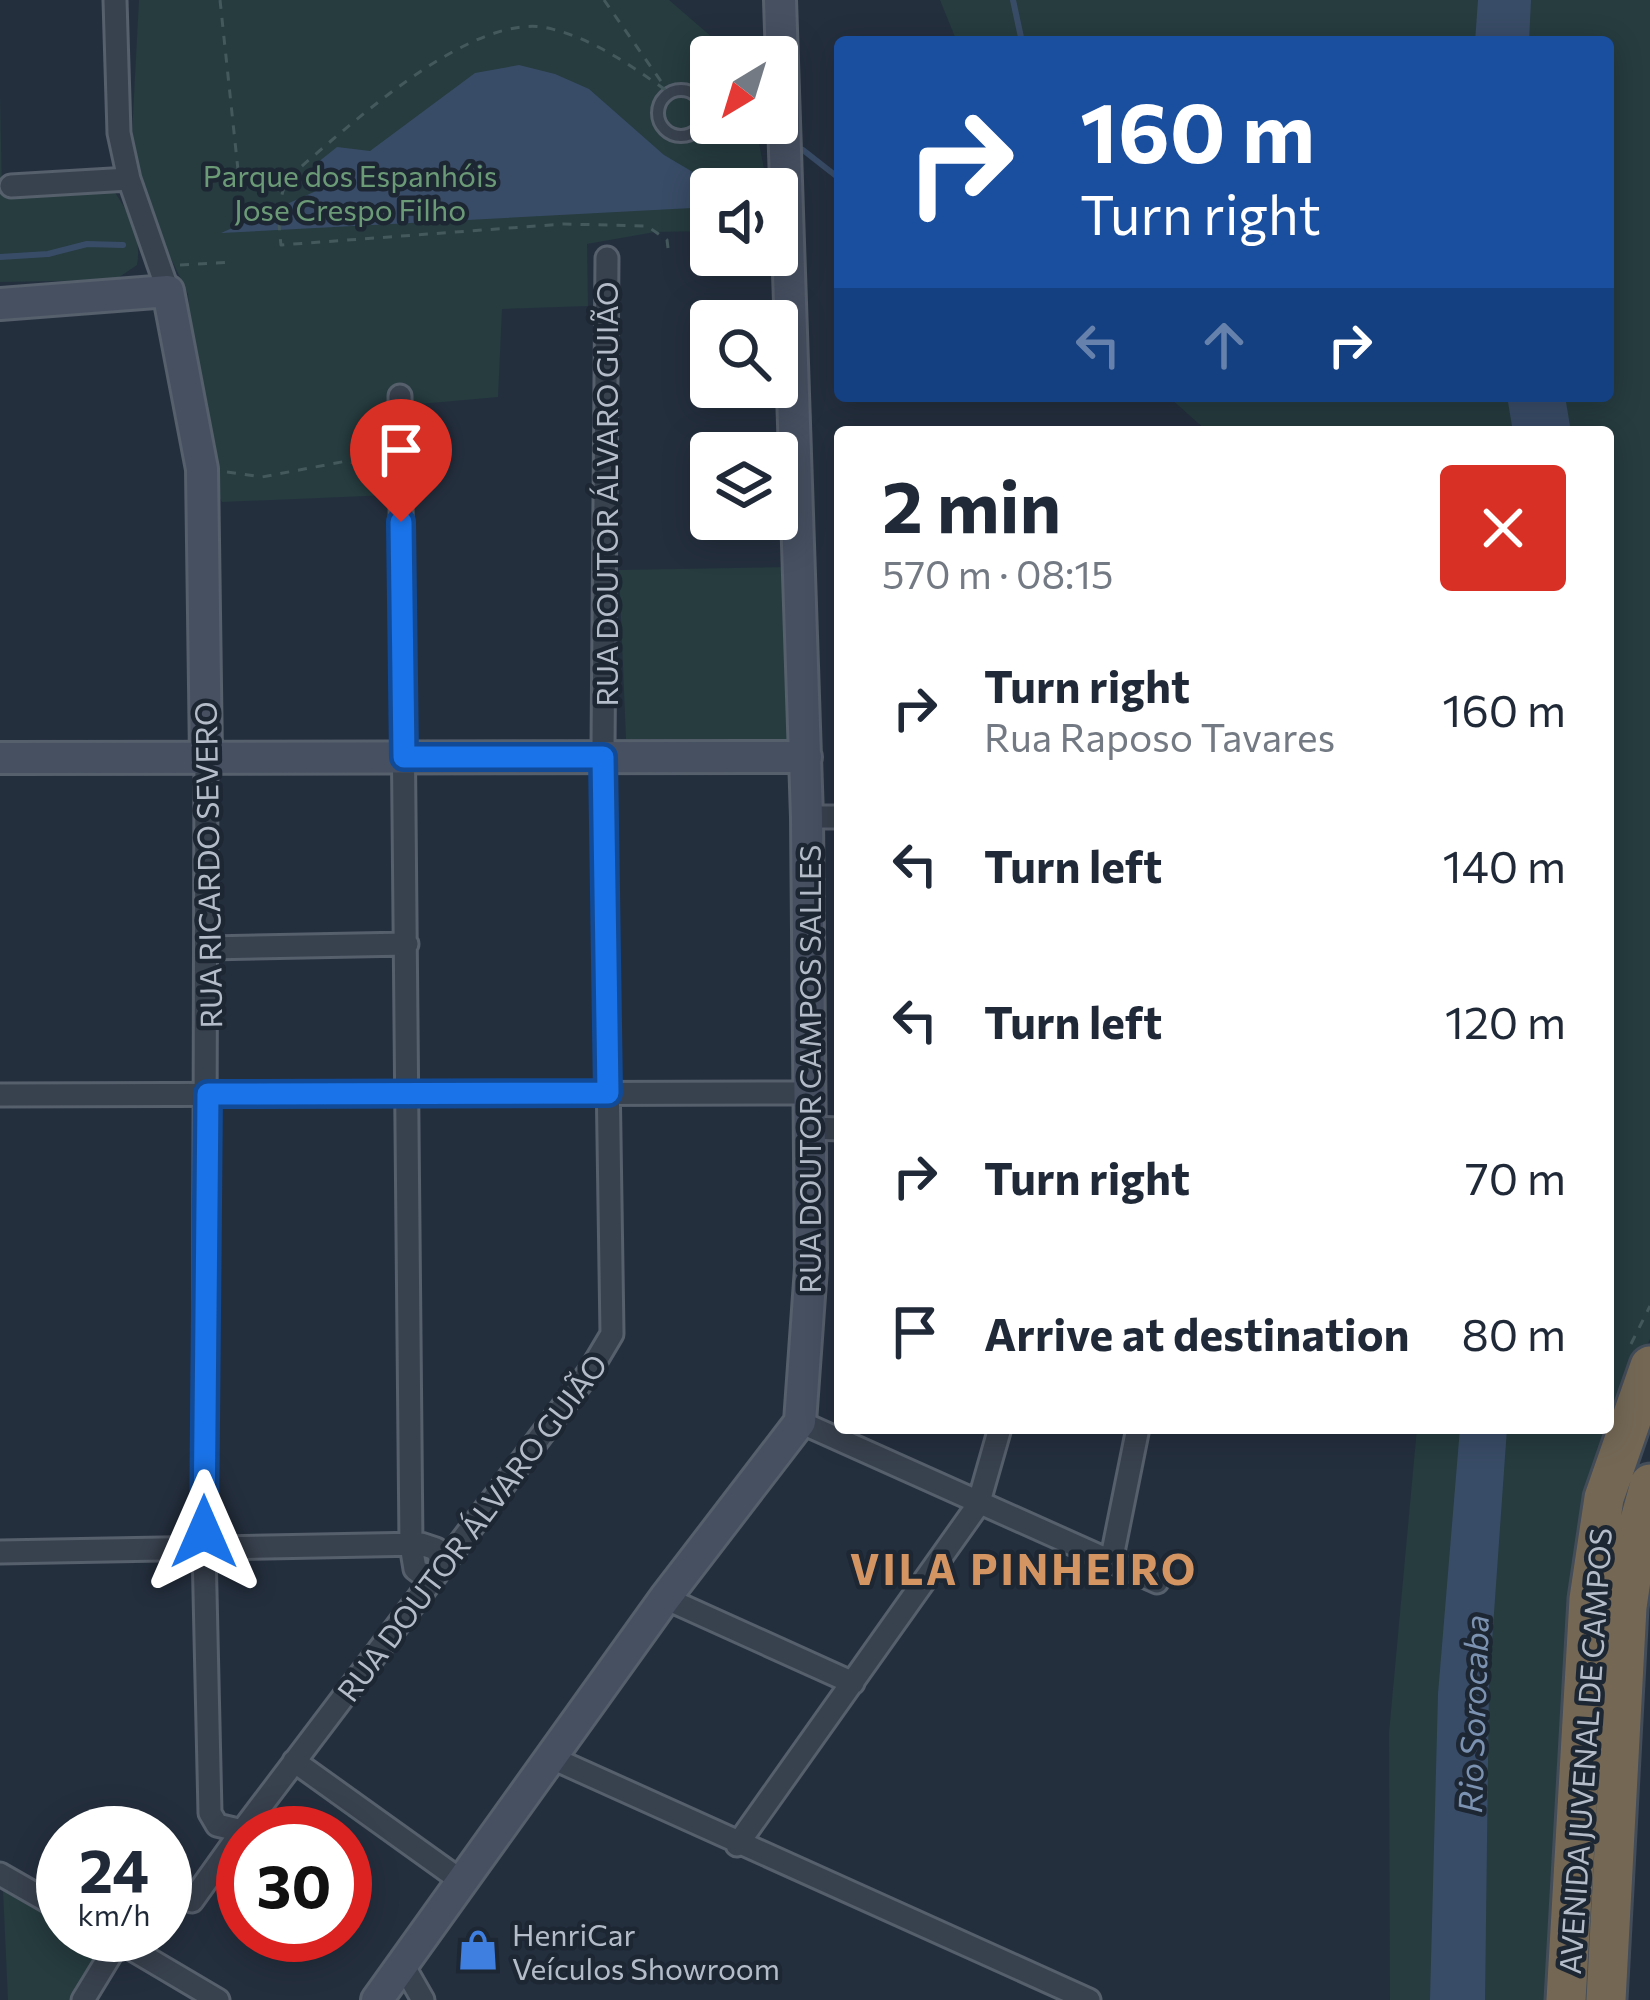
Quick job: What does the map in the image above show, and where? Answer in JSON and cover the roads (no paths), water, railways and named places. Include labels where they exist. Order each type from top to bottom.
[{"type":"highway","name":"AVENIDA JUVENAL DE CAMPOS","points":[[1566,2000],[1589,1599],[1604,1498],[1650,1366]]},
{"type":"highway","name":"AVENIDA JUVENAL DE CAMPOS","points":[[1606,2000],[1627,1606],[1650,1484]]},
{"type":"main road","name":"RUA DOUTOR CAMPOS SALLES","points":[[780,0],[806,757],[810,1093],[825,1128],[800,1421]]},
{"type":"main road","points":[[0,304],[164,279]]},
{"type":"main road","name":"RUA RICARDO SEVERO","points":[[164,279],[202,469],[206,757]]},
{"type":"main road","points":[[0,758],[806,757]]},
{"type":"main road","points":[[376,2000],[665,1598],[800,1421]]},
{"type":"street","name":"RUA RICARDO SEVERO","points":[[115,0],[119,133],[129,178],[164,279]]},
{"type":"street","points":[[11,186],[129,178]]},
{"type":"street","name":"RUA DOUTOR ÁLVARO GUIÃO","points":[[256,1806],[440,1570],[608,1347],[612,1334],[603,757],[607,258]]},
{"type":"street","points":[[400,396],[411,1545],[416,1569],[423,1576],[440,1570]]},
{"type":"street","name":"RUA RICARDO SEVERO","points":[[206,757],[204,1548],[210,1813],[216,1862]]},
{"type":"street","points":[[807,817],[834,817]]},
{"type":"street","points":[[208,948],[406,944]]},
{"type":"street","points":[[0,1095],[810,1093]]},
{"type":"street","points":[[800,1421],[1157,1582]]},
{"type":"street","points":[[737,1845],[978,1505],[998,1434]]},
{"type":"street","points":[[1111,1562],[1137,1434]]},
{"type":"street","points":[[0,1552],[411,1545]]},
{"type":"street","points":[[665,1598],[853,1683]]},
{"type":"street","points":[[550,1757],[1089,2000]]},
{"type":"street","points":[[294,1761],[460,1880]]},
{"type":"street","points":[[210,1813],[216,1823]]},
{"type":"street","name":"RUA DOUTOR ÁLVARO GUIÃO","points":[[192,1900],[216,1862]]},
{"type":"street","points":[[0,1874],[36,1895]]},
{"type":"street","points":[[83,2000],[101,1962]]},
{"type":"street","points":[[154,1962],[218,2000]]},
{"type":"street","points":[[403,1965],[423,2000]]},
{"type":"lane","points":[[670,93],[692,93],[702,104],[704,118],[689,135],[668,132],[659,120],[660,104],[670,93]]},
{"type":"water","points":[[1478,0],[1531,0],[1529,36],[1475,36]]},
{"type":"water","points":[[519,65],[589,89],[664,155],[690,170],[690,208],[221,233],[323,188],[317,163],[337,147],[370,151],[475,73]]},
{"type":"water","points":[[1508,402],[1566,402],[1570,426],[1512,426]]},
{"type":"water","name":"Rio Sorocaba","points":[[1460,1434],[1507,1434],[1489,1684],[1485,2000],[1430,2000],[1438,1694]]},
{"type":"waterway","points":[[1013,0],[1021,36]]},
{"type":"waterway","points":[[803,150],[834,174]]},
{"type":"waterway","points":[[0,257],[48,254],[87,244],[123,245]]},
{"type":"place","name":"HenriCar Veículos Showroom","points":[[478,1950]]},
{"type":"district","name":"VILA PINHEIRO","points":[[1024,1568]]},
{"type":"park label","name":"Parque dos Espanhóis Jose Crespo Filho","points":[[350,191]]}]
